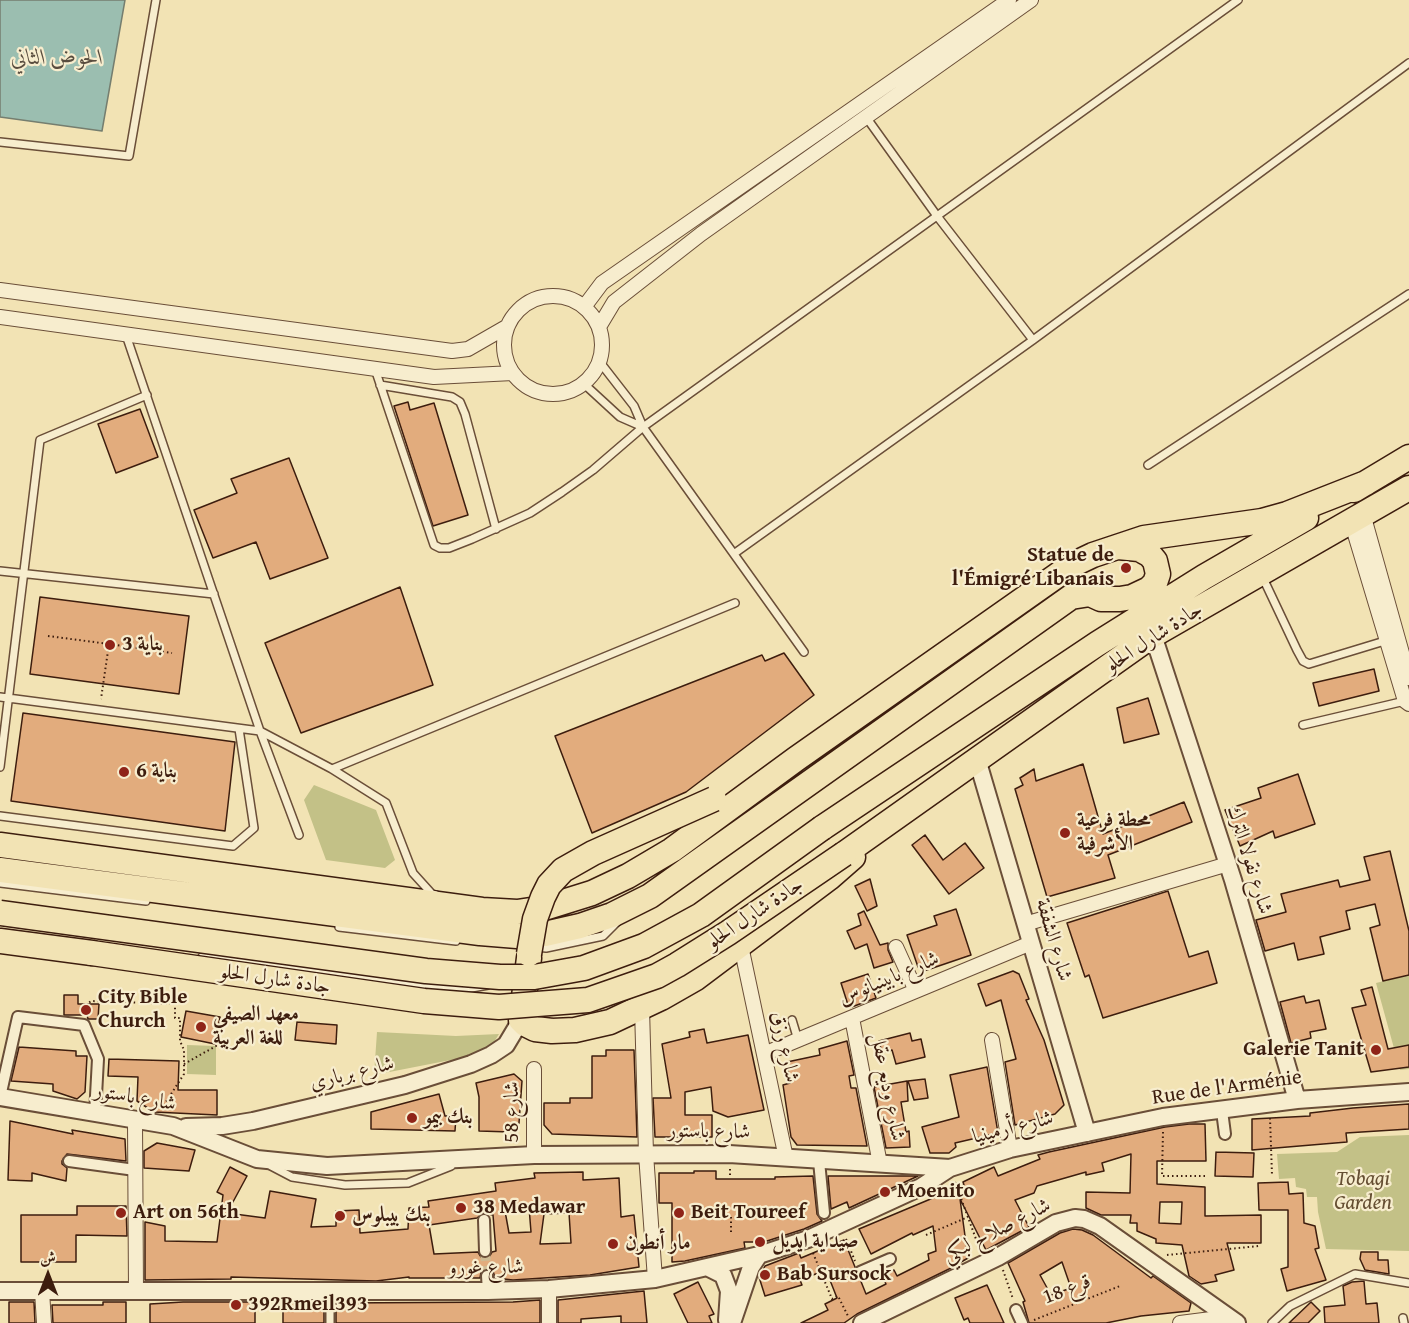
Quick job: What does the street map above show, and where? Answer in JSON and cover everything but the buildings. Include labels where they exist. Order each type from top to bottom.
[{"type":"highway","name":"جادة شارل الحلو","points":[[0,913],[426,970],[489,976],[534,977],[584,968],[644,946],[701,915],[822,828],[1097,644],[1204,576],[1409,457]]},
{"type":"highway","points":[[0,845],[482,910],[517,912],[544,908],[592,893],[628,876],[672,850],[1056,575],[1093,555],[1163,535],[1262,521],[1287,514],[1366,483]]},
{"type":"highway","name":"جادة شارل الحلو","points":[[0,941],[424,1001],[499,1006],[588,1000],[657,976],[677,965],[844,854],[1153,635],[1409,488]]},
{"type":"highway","points":[[0,870],[480,933],[517,936],[545,934],[580,926],[612,915],[660,890],[1064,601],[1081,594],[1090,594],[1101,599],[1120,599],[1142,593],[1155,583],[1158,574],[1155,561],[1150,555],[1139,549],[1116,547]]},
{"type":"highway","points":[[1097,644],[1106,629],[1109,617],[1108,609],[1101,599]]},
{"type":"highway","points":[[796,759],[714,799],[593,853],[563,870],[549,885],[543,897],[526,950],[521,1020],[535,1029],[552,1032],[575,1030],[610,1022],[642,1008],[696,978],[741,946],[830,878],[884,825]]},
{"type":"highway","points":[[0,950],[92,953]]},
{"type":"street","points":[[584,307],[602,283],[1009,0]]},
{"type":"street","points":[[599,327],[615,302],[701,234],[1031,0]]},
{"type":"street","points":[[0,290],[452,351],[468,349],[508,326]]},
{"type":"street","points":[[553,296],[569,299],[584,307],[599,327],[602,350],[593,373],[583,383],[570,390],[554,393],[538,391],[524,384],[513,373],[506,358],[504,342],[508,326],[515,314],[525,305],[537,299],[553,296]]},
{"type":"street","points":[[0,317],[434,377],[513,373]]},
{"type":"street","points":[[1357,517],[1393,639],[1408,702]]},
{"type":"street","name":"شارع نقولا الترك","points":[[1153,635],[1227,864],[1297,1100]]},
{"type":"street","points":[[1393,639],[1409,678]]},
{"type":"street","name":"شارع الشفقة","points":[[977,759],[1087,1133]]},
{"type":"street","points":[[1025,924],[1227,864]]},
{"type":"street","name":"شارع بابينيانوس","points":[[764,1054],[1031,943]]},
{"type":"street","name":"شارع رزق","points":[[741,946],[786,1158]]},
{"type":"street","points":[[896,947],[916,991]]},
{"type":"street","points":[[642,1008],[646,1154],[654,1279]]},
{"type":"street","points":[[0,1097],[18,1017],[84,1025],[98,1059],[95,1114]]},
{"type":"street","name":"شارع وديع عقل","points":[[852,1018],[880,1164]]},
{"type":"street","name":"شارع برباري","points":[[173,1126],[209,1127],[237,1124],[405,1085],[492,1056],[511,1039],[521,1020]]},
{"type":"street","points":[[992,1040],[1010,1149]]},
{"type":"street","name":"شارع 58","points":[[534,1069],[534,1155]]},
{"type":"street","name":"Rue de l'Arménie","points":[[1087,1133],[1163,1117],[1297,1100],[1409,1092]]},
{"type":"street","name":"شارع باستور","points":[[0,1097],[173,1126],[257,1159],[327,1166],[534,1155],[729,1154],[950,1168]]},
{"type":"street","points":[[1222,1111],[1225,1134]]},
{"type":"street","points":[[136,1291],[135,1170],[144,1122]]},
{"type":"street","name":"شارع أرمينيا","points":[[950,1168],[1010,1149],[1087,1133]]},
{"type":"street","points":[[69,1161],[135,1170]]},
{"type":"street","points":[[819,1161],[824,1213]]},
{"type":"street","points":[[918,1167],[925,1174],[921,1187]]},
{"type":"street","name":"شارع غورو","points":[[0,1291],[330,1292],[487,1284],[549,1289],[654,1279],[709,1268],[808,1239],[921,1187],[950,1168]]},
{"type":"street","name":"شارع صلاح لبكي","points":[[862,1323],[991,1260],[1056,1222],[1074,1218],[1084,1219],[1100,1226],[1232,1320]]},
{"type":"street","points":[[484,1220],[485,1251]]},
{"type":"street","points":[[732,1323],[751,1266],[759,1255]]},
{"type":"street","points":[[860,1272],[890,1259]]},
{"type":"street","points":[[709,1268],[723,1275],[729,1291],[727,1323]]},
{"type":"street","points":[[549,1289],[549,1323]]},
{"type":"street","points":[[42,1291],[44,1323]]},
{"type":"street","points":[[1016,1310],[1024,1323]]},
{"type":"street","points":[[1180,1323],[1232,1320]]},
{"type":"lane","points":[[0,142],[129,156],[156,0]]},
{"type":"lane","points":[[375,369],[434,544],[440,548],[448,548],[496,529],[530,513],[562,492],[643,427],[1238,0]]},
{"type":"lane","points":[[735,553],[1033,340],[1409,63]]},
{"type":"lane","points":[[866,117],[937,216],[1033,340]]},
{"type":"lane","points":[[1148,465],[1409,294]]},
{"type":"lane","points":[[126,335],[260,731],[299,835]]},
{"type":"lane","points":[[599,361],[634,406],[643,427],[804,652]]},
{"type":"lane","points":[[583,383],[620,417],[643,427]]},
{"type":"lane","points":[[380,385],[452,397],[460,402],[496,529]]},
{"type":"lane","points":[[0,767],[40,440],[147,395]]},
{"type":"lane","points":[[0,571],[214,594]]},
{"type":"lane","points":[[1260,573],[1297,650],[1303,660],[1309,664],[1393,639]]},
{"type":"lane","points":[[332,770],[735,603]]},
{"type":"lane","points":[[0,698],[260,731],[332,770],[386,803],[413,873],[432,894],[482,910]]},
{"type":"lane","points":[[1303,725],[1408,702]]},
{"type":"lane","points":[[0,816],[233,846],[254,828],[239,729]]},
{"type":"lane","points":[[0,883],[157,903]]},
{"type":"lane","points":[[195,956],[457,990],[492,985],[507,978],[519,969],[526,950],[603,936],[639,902]]},
{"type":"lane","points":[[326,925],[463,942]]},
{"type":"lane","points":[[792,1020],[798,1040]]},
{"type":"lane","points":[[1272,1323],[1290,1306],[1355,1274],[1409,1283]]},
{"type":"lane","points":[[330,1292],[330,1323]]},
{"type":"path","points":[[48,636],[172,653]]},
{"type":"path","points":[[100,711],[109,644]]},
{"type":"path","points":[[91,1001],[175,1004],[175,1018],[180,1018],[184,1074],[144,1122]]},
{"type":"path","points":[[184,1064],[216,1046],[222,1046]]},
{"type":"path","points":[[1269,1104],[1272,1175]]},
{"type":"path","points":[[1163,1117],[1162,1176],[1205,1176]]},
{"type":"path","points":[[950,1168],[968,1217],[1016,1310]]},
{"type":"path","points":[[731,1217],[731,1232]]},
{"type":"path","points":[[926,1235],[968,1217]]},
{"type":"path","points":[[840,1225],[860,1272]]},
{"type":"path","points":[[808,1239],[832,1299],[838,1296],[852,1323]]},
{"type":"path","points":[[1144,1258],[1182,1252],[1260,1246]]},
{"type":"path","name":"قرع 18","points":[[1024,1323],[1120,1286]]},
{"type":"green space","points":[[314,785],[376,810],[395,860],[385,868],[326,860],[304,800]]},
{"type":"green space","points":[[1409,975],[1409,1069],[1400,1070],[1376,983]]},
{"type":"green space","points":[[377,1032],[456,1036],[499,1034],[491,1047],[466,1057],[374,1075]]},
{"type":"green space","points":[[187,1045],[216,1046],[216,1075],[187,1074]]},
{"type":"green space","name":"Tobagi Garden","points":[[1409,1135],[1409,1251],[1326,1249],[1317,1197],[1307,1197],[1306,1189],[1296,1187],[1295,1178],[1279,1179],[1277,1154],[1337,1152],[1360,1137]]},
{"type":"water","name":"الحوض الثاني","points":[[0,0],[125,0],[102,131],[0,117]]},
{"type":"tunnel","points":[[485,1251],[487,1276]]},
{"type":"place","name":"Statue de l'Émigré Libanais","points":[[1126,568]]},
{"type":"place","name":"بناية 3","points":[[110,645]]},
{"type":"place","name":"بناية 6","points":[[124,772]]},
{"type":"place","name":"محطة فرعية الأشرفية","points":[[1065,833]]},
{"type":"place","name":"City Bible Church","points":[[86,1010]]},
{"type":"place","name":"معهد الصيفي للغة العربية","points":[[201,1027]]},
{"type":"place","name":"Galerie Tanit","points":[[1376,1050]]},
{"type":"place","name":"بنك بيمو","points":[[412,1118]]},
{"type":"place","name":"Moenito","points":[[885,1192]]},
{"type":"place","name":"38 Medawar","points":[[461,1208]]},
{"type":"place","name":"Art on 56th","points":[[121,1213]]},
{"type":"place","name":"Beit Toureef","points":[[679,1213]]},
{"type":"place","name":"بنك بيبلوس","points":[[340,1216]]},
{"type":"place","name":"صيداية ايديل","points":[[760,1242]]},
{"type":"place","name":"مار أنطون","points":[[613,1244]]},
{"type":"place","name":"Bab Sursock","points":[[765,1275]]},
{"type":"place","name":"392Rmeil393","points":[[236,1305]]}]
